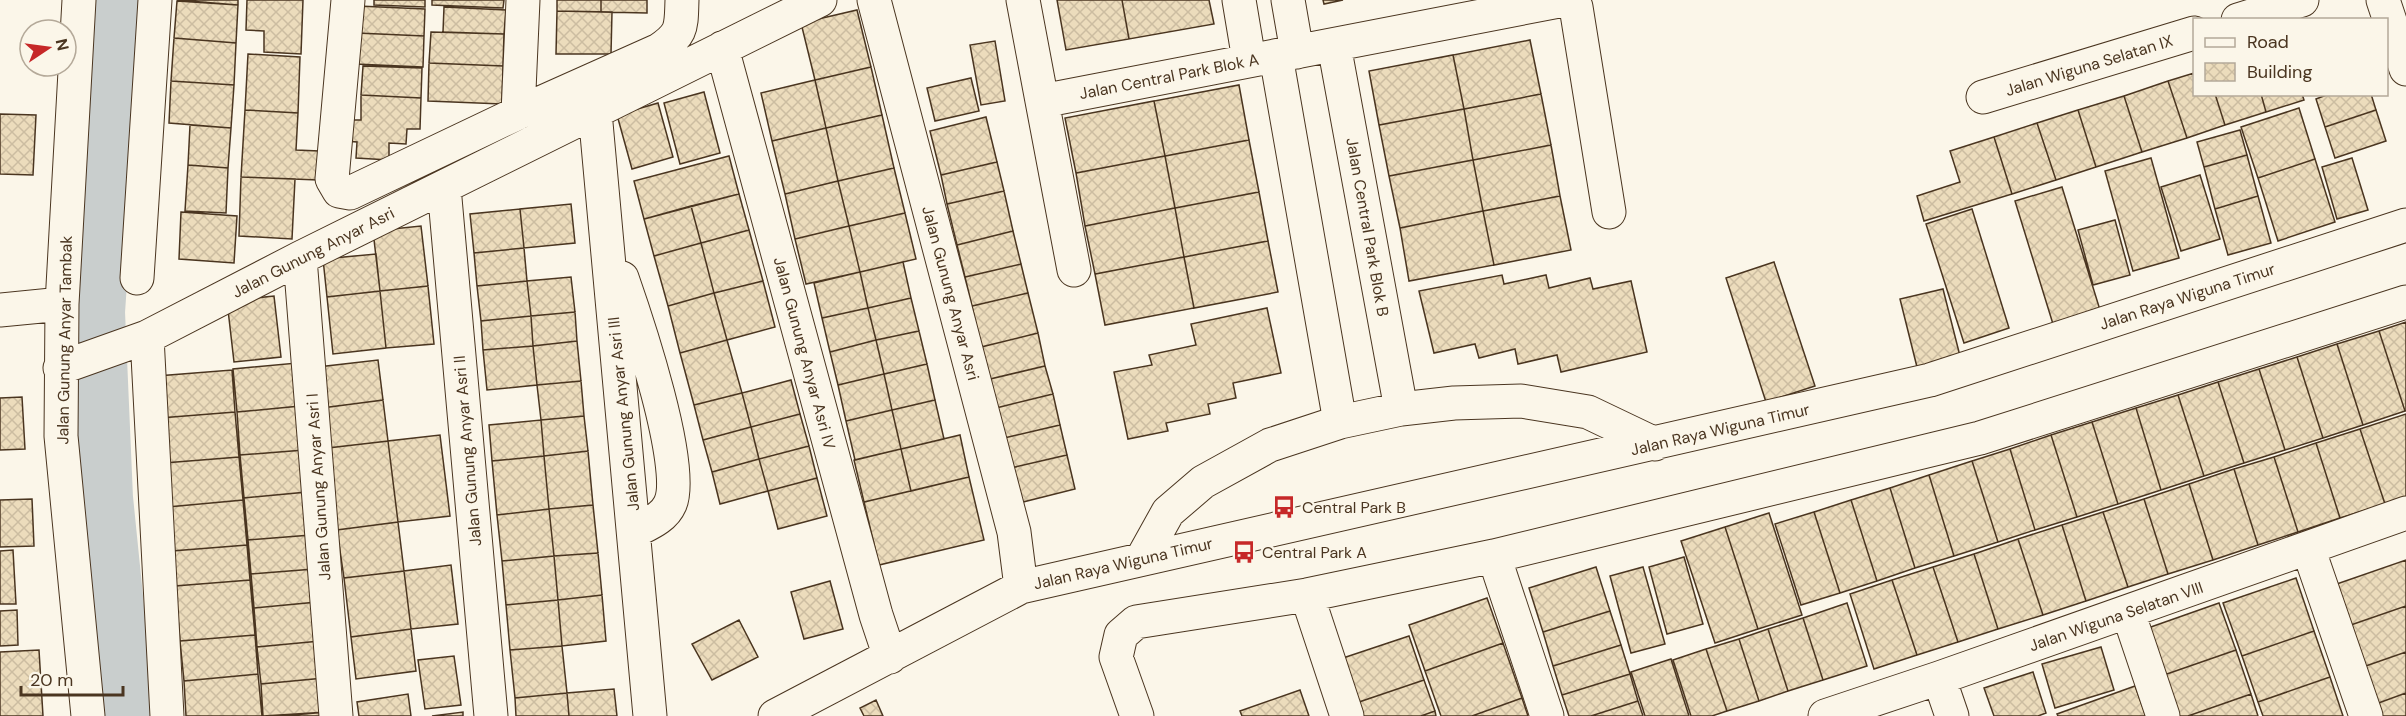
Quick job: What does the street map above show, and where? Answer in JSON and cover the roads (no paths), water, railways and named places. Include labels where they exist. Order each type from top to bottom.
[{"type":"street","name":"Jalan Gunung Anyar Tambak","points":[[79,0],[62,304],[75,364],[61,436],[88,716]]},
{"type":"street","points":[[137,278],[155,0]]},
{"type":"street","points":[[348,0],[332,179],[339,191],[351,193],[518,113],[660,50],[676,38],[682,10]]},
{"type":"street","points":[[518,113],[523,0]]},
{"type":"street","name":"Jalan Gunung Anyar Asri","points":[[75,364],[140,340],[820,0]]},
{"type":"street","name":"Jalan Gunung Anyar Asri","points":[[874,0],[1014,532],[1021,587]]},
{"type":"street","points":[[1023,0],[1074,270]]},
{"type":"street","points":[[1239,0],[1274,56]]},
{"type":"street","points":[[1274,56],[1288,0]]},
{"type":"street","points":[[1274,56],[1334,45],[1501,6],[1564,0]]},
{"type":"street","points":[[1569,0],[1576,7],[1610,212]]},
{"type":"street","points":[[2244,18],[2302,0]]},
{"type":"street","points":[[2383,0],[2406,69]]},
{"type":"street","name":"Jalan Wiguna Selatan IX","points":[[1983,97],[2193,33]]},
{"type":"street","name":"Jalan Central Park Blok B","points":[[1334,45],[1401,409]]},
{"type":"street","name":"Jalan Gunung Anyar Asri IV","points":[[722,48],[876,615],[891,657]]},
{"type":"street","name":"Jalan Central Park Blok A","points":[[1042,101],[1274,56],[1340,422]]},
{"type":"street","name":"Jalan Gunung Anyar Asri III","points":[[595,112],[604,228],[635,531],[650,716]]},
{"type":"street","name":"Jalan Gunung Anyar Asri II","points":[[444,186],[491,716]]},
{"type":"street","name":"Jalan Raya Wiguna Timur","points":[[775,716],[1021,587],[1143,557],[1655,444],[1930,380],[2406,225]]},
{"type":"street","points":[[604,228],[643,335],[670,446],[674,488],[671,502],[664,514],[635,531]]},
{"type":"street","name":"Jalan Gunung Anyar Asri I","points":[[300,258],[336,716]]},
{"type":"street","points":[[1137,716],[1116,657],[1121,634],[1136,622],[1307,595],[1494,556],[1980,438],[2406,302]]},
{"type":"street","points":[[0,310],[62,304]]},
{"type":"street","points":[[140,340],[167,716]]},
{"type":"street","points":[[1143,557],[1168,512],[1203,482],[1270,445],[1340,422],[1401,409],[1454,403],[1521,401],[1588,412],[1655,444]]},
{"type":"street","name":"Jalan Wiguna Selatan VIII","points":[[1825,716],[2406,513]]},
{"type":"street","points":[[2308,548],[2366,716]]},
{"type":"street","points":[[1494,556],[1547,716]]},
{"type":"street","points":[[1307,595],[1347,716]]},
{"type":"street","points":[[2128,612],[2163,716]]},
{"type":"street","points":[[1939,678],[1953,716]]},
{"type":"waterway","points":[[115,0],[94,312],[102,498],[124,716]]},
{"type":"place","name":"Central Park B","points":[[1284,507]]},
{"type":"place","name":"Central Park A","points":[[1244,552]]}]
